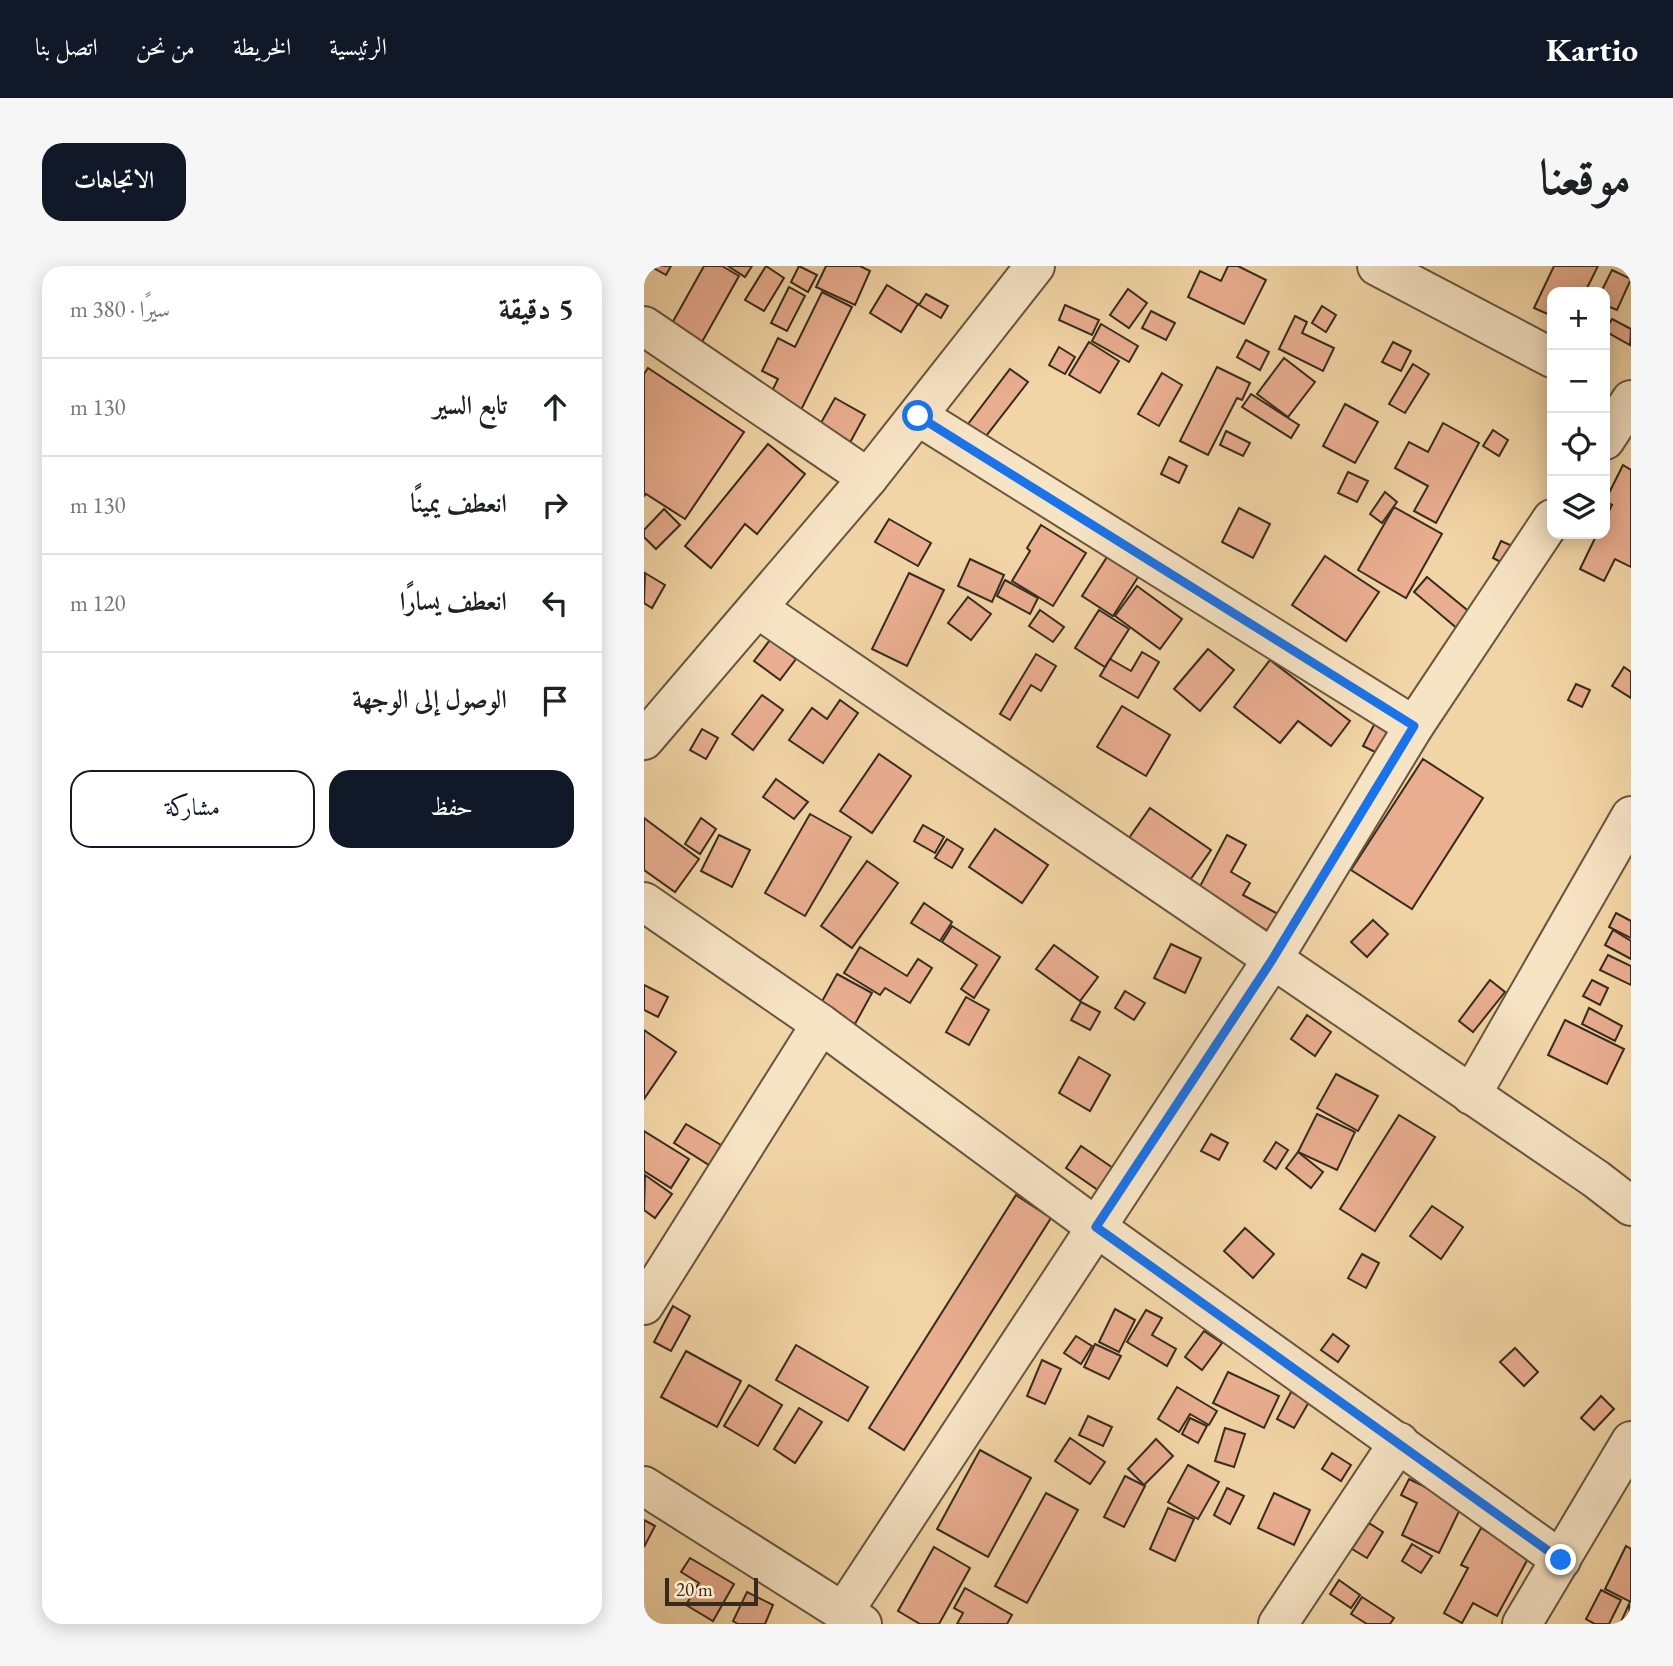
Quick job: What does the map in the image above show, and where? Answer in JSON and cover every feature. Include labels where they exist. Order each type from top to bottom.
[{"type":"street","points":[[644,740],[868,478],[1035,266]]},
{"type":"street","points":[[1377,266],[1547,355]]},
{"type":"street","points":[[647,333],[868,478]]},
{"type":"street","points":[[1610,389],[1631,400],[1610,432]]},
{"type":"street","points":[[918,416],[1414,726]]},
{"type":"street","points":[[644,1486],[853,1618],[1096,1227],[1272,960],[1414,726],[1547,526]]},
{"type":"street","points":[[757,608],[1596,1179],[1631,1206]]},
{"type":"street","points":[[1471,1095],[1631,816]]},
{"type":"street","points":[[644,902],[821,1024],[1096,1227],[1561,1560]]},
{"type":"street","points":[[644,1304],[821,1024]]},
{"type":"street","points":[[1522,1624],[1631,1441]]},
{"type":"street","points":[[1278,1624],[1399,1442]]},
{"type":"building","points":[[650,266],[671,266],[666,275]]},
{"type":"building","points":[[704,266],[722,266],[739,276],[702,342],[671,325]]},
{"type":"building","points":[[728,266],[752,266],[745,277]]},
{"type":"building","points":[[766,266],[784,278],[764,311],[745,300]]},
{"type":"building","points":[[799,266],[817,275],[808,292],[791,282]]},
{"type":"building","points":[[826,266],[860,266],[870,271],[855,305],[816,287]]},
{"type":"building","points":[[1228,266],[1238,266],[1266,280],[1244,324],[1188,297],[1200,271],[1221,281]]},
{"type":"building","points":[[1554,266],[1598,266],[1588,287],[1547,287],[1547,314],[1534,308]]},
{"type":"building","points":[[1612,270],[1631,279],[1617,310],[1610,307],[1610,287],[1604,287]]},
{"type":"building","points":[[887,285],[918,304],[901,332],[870,313]]},
{"type":"building","points":[[789,287],[805,296],[787,331],[771,323]]},
{"type":"building","points":[[1128,289],[1147,303],[1129,328],[1110,315]]},
{"type":"building","points":[[822,292],[852,307],[800,412],[769,397],[778,379],[762,371],[778,338],[795,347]]},
{"type":"building","points":[[926,294],[948,306],[941,318],[919,305]]},
{"type":"building","points":[[1065,305],[1099,320],[1092,335],[1059,320]]},
{"type":"building","points":[[1322,306],[1336,315],[1326,332],[1312,323]]},
{"type":"building","points":[[1151,311],[1175,323],[1166,340],[1142,328]]},
{"type":"building","points":[[1295,316],[1307,322],[1302,333],[1334,348],[1323,371],[1279,349]]},
{"type":"building","points":[[1612,319],[1631,329],[1630,345],[1610,334]]},
{"type":"building","points":[[1101,324],[1138,346],[1129,362],[1092,341]]},
{"type":"building","points":[[1246,340],[1269,352],[1260,370],[1237,357]]},
{"type":"building","points":[[1089,342],[1119,361],[1100,393],[1069,375]]},
{"type":"building","points":[[1393,342],[1411,351],[1401,371],[1382,362]]},
{"type":"building","points":[[1059,347],[1075,357],[1065,374],[1049,365]]},
{"type":"building","points":[[1284,358],[1315,382],[1288,417],[1257,394]]},
{"type":"building","points":[[1413,364],[1429,374],[1405,413],[1389,404]]},
{"type":"building","points":[[1217,367],[1250,383],[1242,400],[1237,398],[1208,455],[1180,441]]},
{"type":"building","points":[[648,368],[744,432],[685,519],[646,494],[644,496],[644,374]]},
{"type":"building","points":[[1010,369],[1028,382],[979,445],[962,432]]},
{"type":"building","points":[[1162,373],[1182,385],[1159,426],[1138,414]]},
{"type":"building","points":[[1251,394],[1299,425],[1291,438],[1242,407]]},
{"type":"building","points":[[835,398],[865,415],[847,448],[817,430]]},
{"type":"building","points":[[1345,404],[1378,422],[1355,463],[1323,446]]},
{"type":"building","points":[[1443,423],[1479,443],[1436,523],[1414,511],[1428,486],[1395,468],[1409,442],[1428,452]]},
{"type":"building","points":[[1493,430],[1508,440],[1499,456],[1483,446]]},
{"type":"building","points":[[1226,431],[1250,443],[1243,456],[1220,445]]},
{"type":"building","points":[[768,444],[805,474],[757,534],[745,524],[711,568],[685,546]]},
{"type":"building","points":[[1169,457],[1187,466],[1179,483],[1161,474]]},
{"type":"building","points":[[1623,465],[1631,470],[1631,567],[1615,559],[1604,581],[1580,569],[1595,539],[1610,539],[1610,491]]},
{"type":"building","points":[[1348,472],[1368,481],[1357,502],[1338,493]]},
{"type":"building","points":[[1385,492],[1397,502],[1382,523],[1370,514]]},
{"type":"building","points":[[1394,507],[1442,534],[1406,598],[1358,570]]},
{"type":"building","points":[[1239,508],[1270,524],[1253,558],[1222,542]]},
{"type":"building","points":[[664,509],[680,525],[656,549],[644,537],[644,530]]},
{"type":"building","points":[[889,519],[931,543],[918,566],[875,542]]},
{"type":"building","points":[[1041,525],[1086,553],[1053,606],[1012,581],[1030,551],[1027,548]]},
{"type":"building","points":[[1501,541],[1519,549],[1510,567],[1493,558]]},
{"type":"building","points":[[1109,554],[1140,574],[1113,616],[1082,596]]},
{"type":"building","points":[[1325,556],[1379,592],[1346,641],[1292,605]]},
{"type":"building","points":[[970,559],[1004,575],[992,602],[958,586]]},
{"type":"building","points":[[645,573],[665,585],[652,608],[644,603]]},
{"type":"building","points":[[909,573],[944,590],[907,666],[872,649]]},
{"type":"building","points":[[1427,577],[1472,614],[1459,630],[1414,592]]},
{"type":"building","points":[[1005,580],[1038,598],[1030,614],[997,596]]},
{"type":"building","points":[[1137,586],[1182,619],[1160,649],[1115,616]]},
{"type":"building","points":[[968,597],[991,614],[971,640],[948,623]]},
{"type":"building","points":[[1040,610],[1064,627],[1053,642],[1029,626]]},
{"type":"building","points":[[1099,610],[1129,629],[1105,667],[1075,648]]},
{"type":"building","points":[[770,640],[796,659],[780,680],[754,661]]},
{"type":"building","points":[[1208,649],[1234,670],[1200,711],[1174,689]]},
{"type":"building","points":[[1142,652],[1159,662],[1138,698],[1100,676],[1110,659],[1131,671]]},
{"type":"building","points":[[1036,654],[1056,666],[1041,691],[1031,685],[1010,720],[1000,714]]},
{"type":"building","points":[[1270,660],[1350,721],[1331,746],[1298,721],[1280,743],[1234,707]]},
{"type":"building","points":[[1624,667],[1631,672],[1631,698],[1612,686]]},
{"type":"building","points":[[1576,684],[1590,690],[1582,707],[1568,700]]},
{"type":"building","points":[[762,695],[783,710],[753,750],[732,734]]},
{"type":"building","points":[[840,700],[858,713],[823,763],[789,740],[812,708],[827,719]]},
{"type":"building","points":[[1122,706],[1170,735],[1146,776],[1097,747]]},
{"type":"building","points":[[1375,723],[1399,735],[1387,758],[1363,746]]},
{"type":"building","points":[[702,729],[718,738],[706,759],[690,750]]},
{"type":"building","points":[[879,754],[911,776],[872,833],[840,811]]},
{"type":"building","points":[[1423,759],[1483,798],[1412,909],[1351,870]]},
{"type":"building","points":[[776,779],[808,802],[794,819],[763,797]]},
{"type":"building","points":[[1150,808],[1211,850],[1190,880],[1129,838]]},
{"type":"building","points":[[810,814],[851,837],[805,916],[765,893]]},
{"type":"building","points":[[644,818],[699,859],[675,892],[644,870]]},
{"type":"building","points":[[701,818],[716,829],[700,854],[685,844]]},
{"type":"building","points":[[923,825],[944,837],[935,853],[914,841]]},
{"type":"building","points":[[995,829],[1048,865],[1022,903],[969,867]]},
{"type":"building","points":[[719,835],[750,850],[732,887],[701,871]]},
{"type":"building","points":[[1227,835],[1246,845],[1231,872],[1250,883],[1243,895],[1278,914],[1268,931],[1197,892]]},
{"type":"building","points":[[947,839],[963,849],[952,868],[935,858]]},
{"type":"building","points":[[867,861],[898,883],[852,948],[821,926]]},
{"type":"building","points":[[924,903],[952,922],[940,941],[911,923]]},
{"type":"building","points":[[1616,913],[1631,921],[1631,938],[1609,927]]},
{"type":"building","points":[[1373,920],[1388,934],[1367,957],[1351,942]]},
{"type":"building","points":[[952,926],[1000,957],[974,998],[961,989],[977,965],[942,942]]},
{"type":"building","points":[[1613,930],[1631,941],[1631,959],[1605,945]]},
{"type":"building","points":[[1171,944],[1201,958],[1185,993],[1154,978]]},
{"type":"building","points":[[1054,945],[1098,977],[1080,1001],[1036,969]]},
{"type":"building","points":[[860,947],[907,976],[918,959],[932,968],[910,1003],[885,988],[880,995],[844,973]]},
{"type":"building","points":[[1608,955],[1631,966],[1631,985],[1600,970]]},
{"type":"building","points":[[837,974],[872,993],[855,1024],[820,1005]]},
{"type":"building","points":[[1490,980],[1505,992],[1473,1032],[1459,1021]]},
{"type":"building","points":[[1592,980],[1608,988],[1600,1005],[1583,996]]},
{"type":"building","points":[[644,985],[668,997],[658,1017],[644,1010]]},
{"type":"building","points":[[1125,991],[1145,1003],[1134,1020],[1115,1008]]},
{"type":"building","points":[[966,997],[989,1010],[969,1045],[946,1032]]},
{"type":"building","points":[[1081,1002],[1100,1012],[1090,1030],[1071,1020]]},
{"type":"building","points":[[1589,1008],[1622,1026],[1615,1041],[1582,1024]]},
{"type":"building","points":[[1307,1015],[1331,1032],[1315,1056],[1291,1039]]},
{"type":"building","points":[[1565,1020],[1624,1049],[1607,1084],[1548,1055]]},
{"type":"building","points":[[644,1030],[676,1052],[644,1099]]},
{"type":"building","points":[[1079,1057],[1110,1075],[1090,1111],[1059,1093]]},
{"type":"building","points":[[1336,1074],[1378,1096],[1358,1131],[1317,1108]]},
{"type":"building","points":[[1317,1114],[1355,1132],[1337,1170],[1298,1152]]},
{"type":"building","points":[[1399,1115],[1435,1137],[1375,1231],[1340,1209]]},
{"type":"building","points":[[686,1124],[721,1145],[709,1165],[674,1143]]},
{"type":"building","points":[[644,1131],[689,1159],[671,1188],[644,1171]]},
{"type":"building","points":[[1211,1134],[1228,1143],[1219,1160],[1201,1151]]},
{"type":"building","points":[[1276,1142],[1288,1150],[1276,1169],[1264,1161]]},
{"type":"building","points":[[1081,1146],[1113,1168],[1098,1190],[1066,1168]]},
{"type":"building","points":[[1298,1152],[1323,1172],[1311,1188],[1286,1168]]},
{"type":"building","points":[[645,1175],[672,1194],[655,1218],[644,1210]]},
{"type":"building","points":[[1016,1195],[1051,1218],[904,1450],[869,1428]]},
{"type":"building","points":[[1432,1206],[1463,1227],[1441,1259],[1410,1236]]},
{"type":"building","points":[[1245,1228],[1274,1254],[1253,1278],[1224,1251]]},
{"type":"building","points":[[1362,1254],[1379,1263],[1366,1288],[1348,1278]]},
{"type":"building","points":[[673,1306],[690,1316],[671,1351],[654,1342]]},
{"type":"building","points":[[1115,1309],[1135,1320],[1119,1352],[1099,1342]]},
{"type":"building","points":[[1146,1310],[1162,1318],[1152,1335],[1176,1349],[1167,1366],[1127,1342]]},
{"type":"building","points":[[1204,1331],[1222,1343],[1202,1370],[1185,1357]]},
{"type":"building","points":[[1333,1334],[1349,1346],[1338,1362],[1321,1350]]},
{"type":"building","points":[[1076,1336],[1092,1346],[1081,1364],[1064,1353]]},
{"type":"building","points":[[1095,1344],[1121,1356],[1109,1379],[1084,1367]]},
{"type":"building","points":[[796,1345],[868,1387],[848,1421],[776,1380]]},
{"type":"building","points":[[1515,1348],[1538,1372],[1524,1386],[1500,1362]]},
{"type":"building","points":[[686,1351],[741,1381],[717,1427],[661,1397]]},
{"type":"building","points":[[1042,1360],[1061,1369],[1045,1404],[1027,1396]]},
{"type":"building","points":[[1228,1372],[1279,1396],[1264,1428],[1213,1403]]},
{"type":"building","points":[[749,1385],[782,1405],[758,1446],[724,1426]]},
{"type":"building","points":[[1177,1387],[1217,1411],[1209,1425],[1190,1414],[1179,1432],[1158,1419]]},
{"type":"building","points":[[1291,1392],[1309,1402],[1294,1428],[1277,1419]]},
{"type":"building","points":[[1601,1396],[1614,1409],[1594,1430],[1581,1418]]},
{"type":"building","points":[[799,1408],[822,1422],[795,1463],[774,1449]]},
{"type":"building","points":[[1088,1416],[1112,1427],[1103,1446],[1079,1435]]},
{"type":"building","points":[[1190,1418],[1207,1426],[1198,1443],[1182,1434]]},
{"type":"building","points":[[1225,1428],[1245,1434],[1234,1467],[1215,1461]]},
{"type":"building","points":[[1070,1438],[1105,1462],[1090,1484],[1055,1461]]},
{"type":"building","points":[[1156,1439],[1173,1456],[1144,1485],[1128,1469]]},
{"type":"building","points":[[980,1450],[1031,1478],[988,1557],[937,1529]]},
{"type":"building","points":[[1332,1453],[1351,1465],[1341,1481],[1322,1469]]},
{"type":"building","points":[[1188,1465],[1219,1482],[1198,1519],[1168,1502]]},
{"type":"building","points":[[1125,1476],[1145,1486],[1124,1527],[1104,1517]]},
{"type":"building","points":[[1409,1479],[1462,1505],[1439,1553],[1402,1535],[1417,1503],[1401,1495]]},
{"type":"building","points":[[1227,1488],[1244,1496],[1230,1524],[1214,1515]]},
{"type":"building","points":[[1046,1493],[1078,1510],[1027,1603],[995,1586]]},
{"type":"building","points":[[1274,1493],[1310,1510],[1294,1545],[1258,1528]]},
{"type":"building","points":[[1168,1508],[1194,1519],[1175,1561],[1150,1549]]},
{"type":"building","points":[[644,1520],[655,1526],[644,1547]]},
{"type":"building","points":[[1369,1523],[1383,1532],[1367,1558],[1352,1549]]},
{"type":"building","points":[[1481,1528],[1530,1555],[1497,1616],[1473,1603],[1462,1623],[1444,1613],[1468,1568],[1461,1565]]},
{"type":"building","points":[[1412,1544],[1432,1556],[1421,1573],[1402,1561]]},
{"type":"building","points":[[1626,1546],[1631,1549],[1631,1602],[1605,1589]]},
{"type":"building","points":[[934,1547],[970,1568],[939,1624],[920,1624],[898,1611]]},
{"type":"building","points":[[690,1558],[734,1584],[713,1621],[686,1605],[699,1583],[681,1572]]},
{"type":"building","points":[[1339,1580],[1360,1595],[1351,1608],[1330,1594]]},
{"type":"building","points":[[965,1588],[1012,1615],[1007,1624],[957,1624],[963,1613],[954,1608]]},
{"type":"building","points":[[1601,1590],[1621,1600],[1609,1624],[1595,1624],[1586,1619]]},
{"type":"building","points":[[747,1592],[773,1605],[765,1624],[738,1624],[733,1621]]},
{"type":"building","points":[[1362,1597],[1394,1618],[1390,1624],[1367,1624],[1351,1614]]},
{"type":"building","points":[[1629,1604],[1631,1624],[1620,1624]]},
{"type":"route","points":[[918,416],[1414,726],[1272,960],[1096,1227],[1561,1560]]}]
